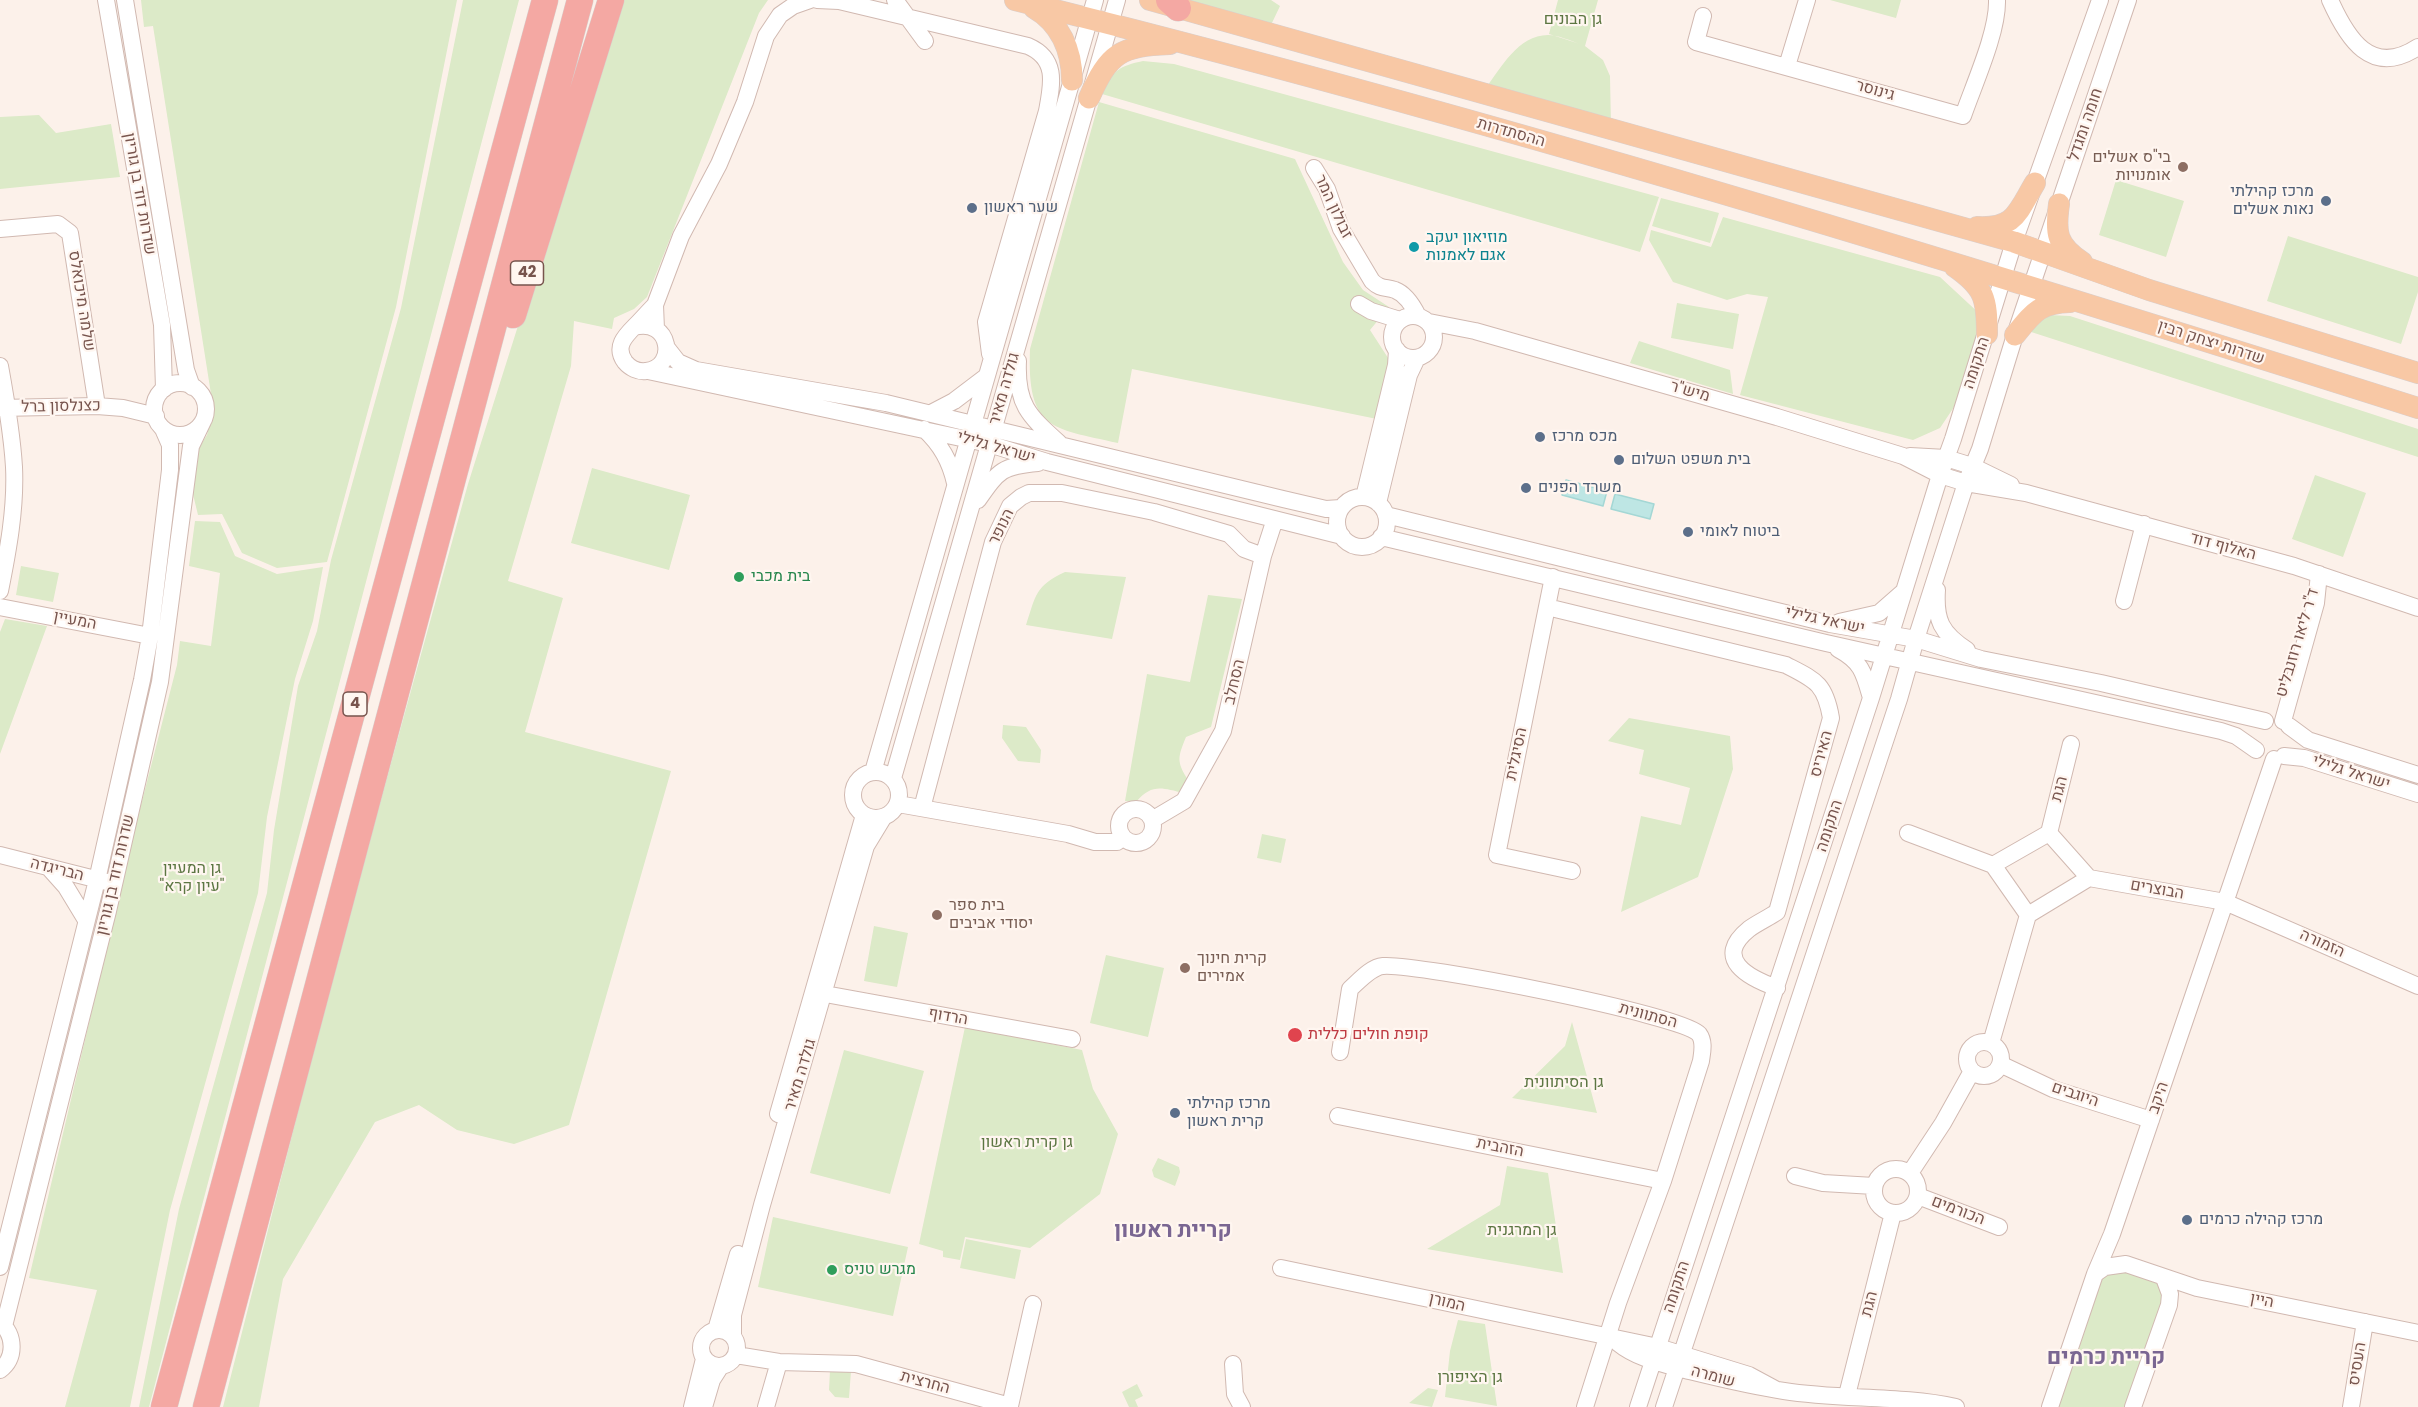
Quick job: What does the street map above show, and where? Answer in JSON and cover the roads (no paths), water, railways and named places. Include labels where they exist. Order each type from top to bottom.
[{"type":"highway","name":"4","points":[[164,1407],[545,0]]},
{"type":"highway","name":"4","points":[[206,1407],[580,0]]},
{"type":"highway","name":"42","points":[[436,543],[533,255],[611,0]]},
{"type":"main road","name":"ההסתדרות","points":[[1149,0],[1173,4],[2014,242]]},
{"type":"main road","name":"ההסתדרות","points":[[1017,1],[1098,14],[1189,44],[1270,64],[2004,278]]},
{"type":"main road","points":[[1017,1],[1036,9],[1056,26],[1067,48],[1072,80]]},
{"type":"main road","points":[[1089,98],[1101,71],[1111,60],[1126,50],[1152,45],[1189,44]]},
{"type":"main road","points":[[1950,224],[1995,228],[2006,225],[2017,213],[2035,183]]},
{"type":"main road","points":[[2059,204],[2056,225],[2063,244],[2069,254],[2095,270]]},
{"type":"main road","name":"שדרות יצחק רבין","points":[[2014,242],[2159,293],[2418,373]]},
{"type":"main road","points":[[1945,260],[1966,275],[1982,291],[1987,308],[1987,334]]},
{"type":"main road","name":"שדרות יצחק רבין","points":[[2004,278],[2418,408]]},
{"type":"main road","points":[[2015,335],[2037,310],[2047,304],[2078,301]]},
{"type":"street","name":"שדרות דוד בן גוריון","points":[[106,0],[162,325],[161,393]]},
{"type":"street","name":"שדרות דוד בן גוריון","points":[[125,0],[186,370],[192,387]]},
{"type":"street","points":[[634,327],[656,328],[666,340],[667,348],[662,363],[648,371],[631,367],[622,356],[621,343],[624,336],[655,305],[681,236],[719,164],[745,102],[766,36],[780,15],[793,6],[810,0]]},
{"type":"street","points":[[817,0],[839,1],[1011,42],[1040,52],[1049,65],[1052,84],[1041,134],[986,322],[989,368],[954,401],[931,413]]},
{"type":"street","points":[[895,0],[925,41]]},
{"type":"street","name":"גולדה מאיר","points":[[692,1407],[704,1359],[700,1351],[701,1343],[705,1336],[716,1330],[864,815],[854,804],[853,790],[860,778],[873,772],[1072,80],[1098,14],[1117,0]]},
{"type":"street","points":[[1787,66],[1807,0]]},
{"type":"street","name":"גינוסר","points":[[1703,16],[1696,42],[1963,116],[1991,34],[1997,13],[1997,0]]},
{"type":"street","name":"חומה ומגדל","points":[[2014,242],[2100,0]]},
{"type":"street","name":"חומה ומגדל","points":[[2043,251],[2128,0]]},
{"type":"street","points":[[2330,0],[2342,27],[2354,44],[2367,53],[2391,58],[2418,47]]},
{"type":"street","name":"גולדה מאיר","points":[[736,1355],[733,1315],[762,1205],[825,994],[866,846],[883,818],[889,815],[898,804],[899,790],[893,778],[1089,98],[1098,14]]},
{"type":"street","points":[[1041,134],[1064,106]]},
{"type":"street","name":"זבולון המר","points":[[1314,168],[1327,189],[1341,229],[1372,281],[1378,287],[1401,293],[1412,304],[1407,326]]},
{"type":"street","name":"שלמה מיכואלס","points":[[0,229],[58,224],[70,232],[97,406]]},
{"type":"street","name":"התקומה","points":[[1638,1407],[1778,988],[1892,634],[1940,475],[1987,334],[2014,242]]},
{"type":"street","name":"התקומה","points":[[1664,1407],[1899,699],[1966,483],[1980,449],[2043,251]]},
{"type":"street","points":[[655,305],[656,328]]},
{"type":"street","name":"מיש\"ר","points":[[1365,308],[1407,326],[1475,331],[1768,414],[1903,456],[1940,475],[1966,483]]},
{"type":"street","points":[[1407,326],[1433,327],[1435,341],[1428,352],[1417,358],[1409,358],[1407,326]]},
{"type":"street","points":[[1381,537],[1387,523],[1376,505],[1396,366],[1407,326]]},
{"type":"street","name":"מיש\"ר","points":[[1435,341],[1475,331]]},
{"type":"street","points":[[1019,339],[1018,376],[1025,408],[1034,421],[1062,446]]},
{"type":"street","name":"ישראל גלילי","points":[[667,348],[678,362],[696,370],[843,395],[931,413],[971,431],[992,436],[1062,446],[1283,499],[1326,508],[1341,508]]},
{"type":"street","points":[[1376,505],[1409,375],[1417,358]]},
{"type":"street","points":[[0,366],[14,469],[9,547],[0,591]]},
{"type":"street","name":"ישראל גלילי","points":[[648,371],[923,429],[971,431]]},
{"type":"street","points":[[175,384],[192,387],[200,393],[204,400],[206,409],[203,421],[187,434],[177,435],[160,422],[155,403],[161,393],[175,384]]},
{"type":"street","name":"כצנלסון ברל","points":[[123,408],[161,393]]},
{"type":"street","name":"כצנלסון ברל","points":[[4,408],[97,406],[123,408],[160,422]]},
{"type":"street","name":"שדרות דוד בן גוריון","points":[[2,1324],[114,884],[160,682],[191,446],[203,421]]},
{"type":"street","name":"שדרות דוד בן גוריון","points":[[0,1267],[97,880],[142,680],[150,636],[171,470],[170,445],[160,422]]},
{"type":"street","points":[[923,429],[936,440],[950,462],[956,484]]},
{"type":"street","name":"ישראל גלילי","points":[[992,436],[1047,462],[1342,536],[1351,544],[1359,546],[1375,543],[1381,537],[1826,643],[2221,731],[2236,736],[2269,755],[2304,758],[2418,794]]},
{"type":"street","name":"מיש\"ר","points":[[1903,456],[1946,458]]},
{"type":"street","name":"האלוף דוד","points":[[1946,458],[1972,466],[2026,493]]},
{"type":"street","points":[[970,510],[992,480],[1011,465],[1047,462]]},
{"type":"street","name":"האלוף דוד","points":[[1966,483],[2026,493],[2144,524],[2319,574],[2418,608]]},
{"type":"street","name":"הנופר","points":[[922,808],[993,542],[1010,506],[1021,497],[1029,493],[1062,493],[1154,512],[1229,534],[1244,549],[1263,556]]},
{"type":"street","points":[[1342,536],[1337,519],[1341,508],[1347,501],[1376,505]]},
{"type":"street","name":"ישראל גלילי","points":[[1376,505],[1830,624],[1916,639],[1981,659],[2278,722],[2308,740],[2418,775]]},
{"type":"street","name":"הסחלב","points":[[1152,820],[1184,801],[1223,731],[1263,556],[1275,519]]},
{"type":"street","points":[[2124,601],[2144,524]]},
{"type":"street","points":[[1937,574],[1936,607],[1945,633],[1952,641],[1981,659]]},
{"type":"street","name":"ד\"ר ליאו רוזנבליט","points":[[2278,722],[2316,603],[2319,574]]},
{"type":"street","name":"הסיגלית","points":[[1553,578],[1497,855],[1572,871]]},
{"type":"street","points":[[1830,624],[1879,613],[1902,593],[1909,578]]},
{"type":"street","name":"המעיין","points":[[0,607],[150,636]]},
{"type":"street","name":"האיריס","points":[[1547,607],[1786,665],[1815,680],[1828,698],[1831,718],[1777,912],[1748,930],[1734,946],[1734,960],[1743,973],[1756,981],[1778,988]]},
{"type":"street","points":[[1826,643],[1857,662],[1863,671],[1871,698]]},
{"type":"street","points":[[1899,699],[1917,678],[1930,674],[1962,672]]},
{"type":"street","points":[[2278,722],[2294,736],[2294,742],[2289,753],[2269,755],[2254,743],[2255,730],[2278,722]]},
{"type":"street","name":"הגת","points":[[2049,833],[2071,744]]},
{"type":"street","name":"היקב","points":[[2049,1406],[2112,1234],[2225,902],[2262,791],[2269,755]]},
{"type":"street","points":[[873,772],[884,773],[893,778]]},
{"type":"street","points":[[898,804],[1068,834],[1095,842],[1117,842],[1123,837]]},
{"type":"street","points":[[1139,810],[1149,815],[1152,820],[1152,831],[1143,842],[1133,843],[1123,837],[1119,826],[1120,820],[1128,812],[1139,810]]},
{"type":"street","points":[[864,815],[873,819],[883,818]]},
{"type":"street","points":[[1908,833],[1993,865],[2028,915]]},
{"type":"street","points":[[1991,1043],[2028,915],[2089,878],[2049,833],[1993,865]]},
{"type":"street","name":"הבריגדה","points":[[0,855],[114,884]]},
{"type":"street","points":[[49,868],[66,887],[86,920]]},
{"type":"street","name":"הבוצרים","points":[[2089,878],[2225,902]]},
{"type":"street","name":"הזמורה","points":[[2225,902],[2418,986]]},
{"type":"street","name":"הסתוונית","points":[[1340,1052],[1350,989],[1381,966],[1405,966],[1465,975],[1631,1011],[1685,1026],[1699,1035],[1703,1045],[1701,1061],[1663,1181],[1618,1303],[1610,1338],[1585,1407]]},
{"type":"street","name":"הרדוף","points":[[825,994],[1072,1039]]},
{"type":"street","points":[[1981,1042],[1991,1043],[1999,1050],[2000,1064],[1998,1069],[1982,1076],[1972,1071],[1967,1062],[1968,1051],[1981,1042]]},
{"type":"street","name":"היוגבים","points":[[2000,1064],[2053,1089],[2151,1119]]},
{"type":"street","points":[[1910,1173],[1943,1123],[1972,1071]]},
{"type":"street","name":"הזהבית","points":[[1338,1116],[1663,1181]]},
{"type":"street","points":[[1888,1169],[1904,1170],[1910,1173],[1917,1184],[1918,1196],[1906,1211],[1893,1213],[1886,1211],[1875,1201],[1874,1186],[1882,1173],[1888,1169]]},
{"type":"street","points":[[1795,1176],[1823,1183],[1874,1186]]},
{"type":"street","name":"הכורמים","points":[[1918,1196],[1999,1227]]},
{"type":"street","name":"הגת","points":[[1847,1395],[1893,1213]]},
{"type":"street","points":[[2112,1234],[2119,1257],[2126,1264]]},
{"type":"street","points":[[2096,1274],[2114,1265],[2126,1264]]},
{"type":"street","name":"היין","points":[[2126,1264],[2198,1288],[2418,1334]]},
{"type":"street","name":"המורן","points":[[1281,1268],[1610,1338],[1655,1354]]},
{"type":"street","points":[[2133,1407],[2169,1305],[2170,1294],[2164,1278]]},
{"type":"street","points":[[2169,1305],[2185,1293],[2198,1288]]},
{"type":"street","name":"החרצית","points":[[736,1355],[779,1362],[856,1364],[1010,1406],[1034,1304]]},
{"type":"street","name":"העסיס","points":[[2351,1407],[2365,1322]]},
{"type":"street","points":[[1670,1389],[1708,1369],[1694,1340],[1692,1323]]},
{"type":"street","points":[[0,1370],[9,1359],[12,1349],[11,1339],[2,1324]]},
{"type":"street","points":[[716,1330],[723,1330],[733,1335]]},
{"type":"street","name":"המורן","points":[[1610,1338],[1628,1350],[1655,1354]]},
{"type":"street","points":[[1628,1350],[1644,1371],[1646,1383]]},
{"type":"street","name":"שומרה","points":[[1655,1354],[1708,1369],[1744,1385],[1956,1407]]},
{"type":"street","points":[[704,1359],[715,1366],[721,1366],[730,1363],[736,1355]]},
{"type":"street","points":[[766,1407],[779,1362]]},
{"type":"street","points":[[1233,1364],[1235,1394],[1242,1407]]},
{"type":"street","points":[[704,1407],[712,1380],[721,1366]]},
{"type":"water","points":[[1566,480],[1607,491],[1603,506],[1562,495]]},
{"type":"water","points":[[1615,494],[1654,504],[1650,519],[1611,509]]},
{"type":"place","name":"בי\"ס אשלים אומנויות","points":[[2183,167]]},
{"type":"place","name":"מרכז קהילתי נאות אשלים","points":[[2326,201]]},
{"type":"place","name":"שער ראשון","points":[[972,208]]},
{"type":"place","name":"מוזיאון יעקב אגם לאמנות","points":[[1414,247]]},
{"type":"place","name":"מכס מרכז","points":[[1540,437]]},
{"type":"place","name":"בית משפט השלום","points":[[1619,460]]},
{"type":"place","name":"משרד הפנים","points":[[1526,488]]},
{"type":"place","name":"ביטוח לאומי","points":[[1688,532]]},
{"type":"place","name":"בית מכבי","points":[[739,577]]},
{"type":"place","name":"בית ספר יסודי אביבים","points":[[937,915]]},
{"type":"place","name":"קרית חינוך אמירים","points":[[1185,968]]},
{"type":"place","name":"קופת חולים כללית","points":[[1295,1035]]},
{"type":"place","name":"מרכז קהילתי קרית ראשון","points":[[1175,1113]]},
{"type":"place","name":"מרכז קהילה כרמים","points":[[2187,1220]]},
{"type":"place","name":"מגרש טניס","points":[[832,1270]]},
{"type":"district","name":"קריית ראשון","points":[[1173,1231]]},
{"type":"district","name":"קריית כרמים","points":[[2106,1358]]},
{"type":"park label","name":"גן הבונים","points":[[1573,20]]},
{"type":"park label","name":"גן המעיין \"עיון קרא\"","points":[[192,878]]},
{"type":"park label","name":"גן הסיתוונית","points":[[1564,1083]]},
{"type":"park label","name":"גן קרית ראשון","points":[[1027,1143]]},
{"type":"park label","name":"גן המרגנית","points":[[1522,1231]]},
{"type":"park label","name":"גן הציפורן","points":[[1470,1378]]}]
